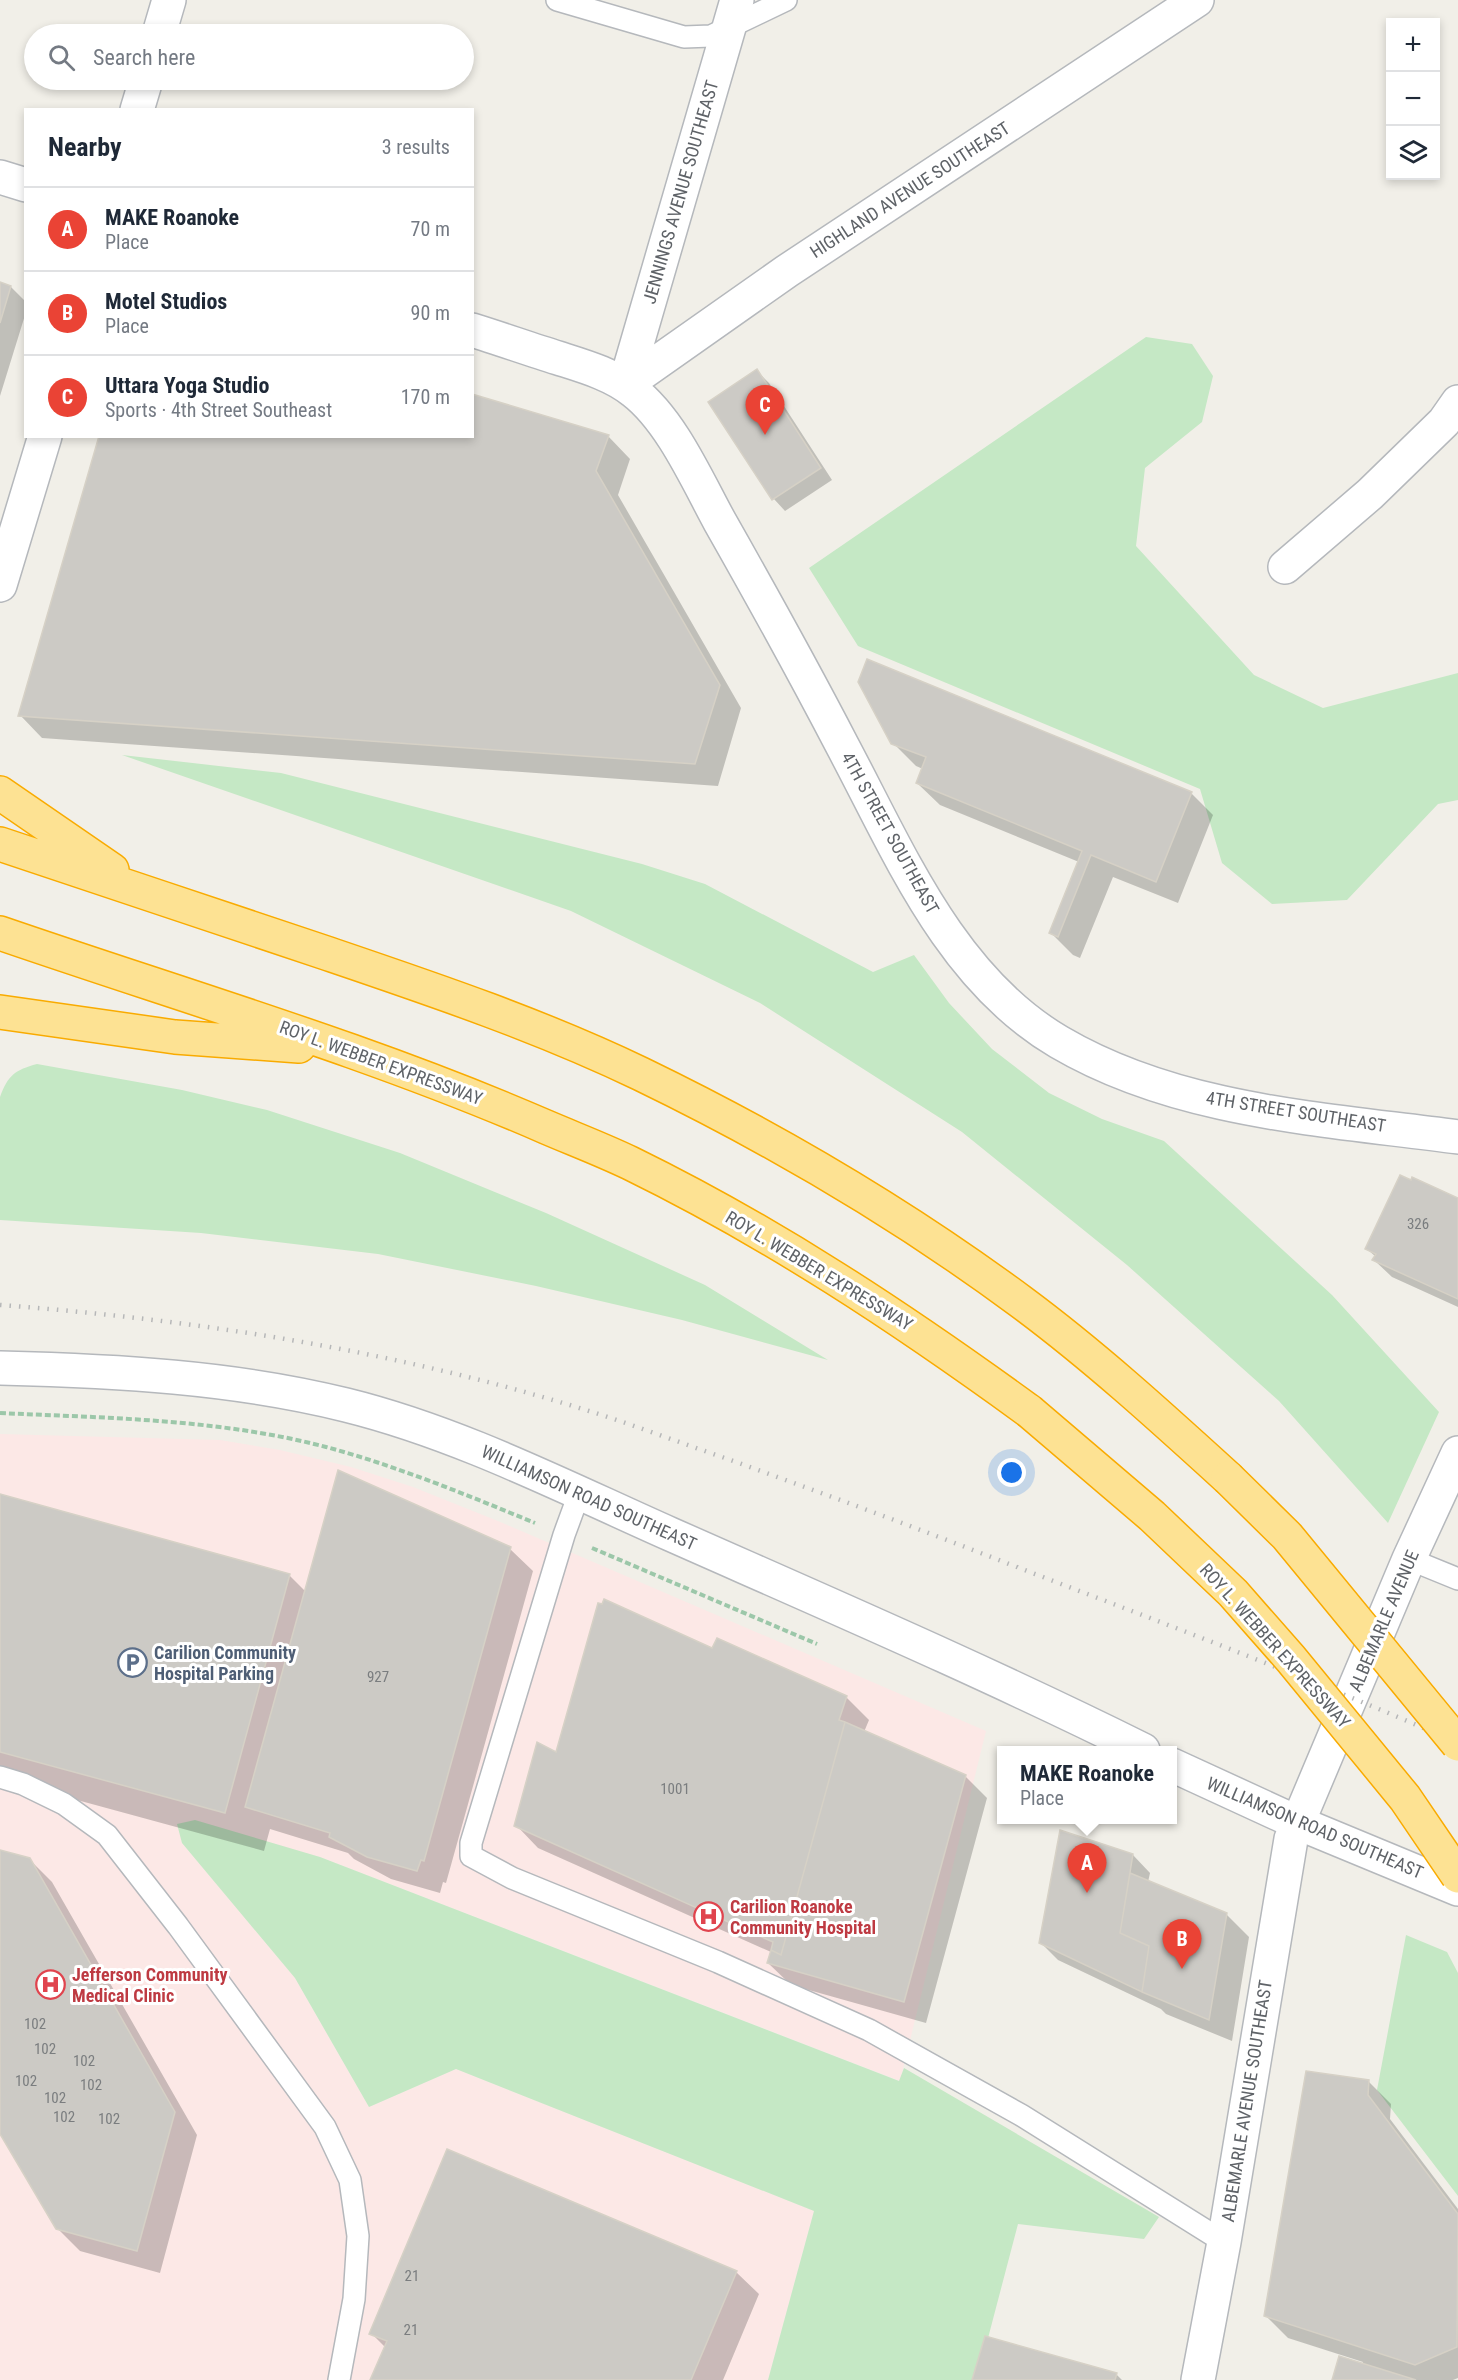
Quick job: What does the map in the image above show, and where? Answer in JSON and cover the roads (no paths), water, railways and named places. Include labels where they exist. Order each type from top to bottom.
[{"type":"highway","points":[[0,793],[146,893]]},
{"type":"highway","points":[[0,844],[468,1001],[638,1072],[734,1120],[828,1174],[952,1253],[1021,1302],[1159,1416],[1228,1478],[1287,1536],[1458,1744]]},
{"type":"highway","name":"ROY L. WEBBER EXPRESSWAY","points":[[0,933],[348,1050],[490,1102],[630,1163],[762,1233],[844,1282],[927,1337],[1029,1412],[1152,1516],[1233,1593],[1406,1798],[1458,1876]]},
{"type":"highway","points":[[0,1012],[175,1036],[348,1050]]},
{"type":"street","points":[[162,24],[169,0]]},
{"type":"street","name":"HIGHLAND AVENUE SOUTHEAST","points":[[625,385],[787,271],[1197,0]]},
{"type":"street","name":"JENNINGS AVENUE SOUTHEAST","points":[[625,385],[733,14]]},
{"type":"street","points":[[138,108],[143,90]]},
{"type":"street","points":[[0,177],[24,183]]},
{"type":"street","name":"4TH STREET SOUTHEAST","points":[[474,331],[591,369],[637,393],[662,419],[766,602],[927,906],[963,957],[1006,1002],[1056,1040],[1094,1061],[1166,1089],[1241,1107],[1458,1137]]},
{"type":"street","points":[[1285,567],[1370,494],[1444,422],[1458,402]]},
{"type":"street","points":[[0,585],[44,438]]},
{"type":"street","name":"WILLIAMSON ROAD SOUTHEAST","points":[[0,1368],[105,1371],[199,1379],[343,1404],[436,1432],[1062,1710],[1135,1746]]},
{"type":"street","name":"ALBEMARLE AVENUE","points":[[1296,1822],[1458,1453]]},
{"type":"street","name":"WILLIAMSON ROAD SOUTHEAST","points":[[1177,1767],[1296,1822],[1458,1889]]},
{"type":"street","name":"ALBEMARLE AVENUE SOUTHEAST","points":[[1198,2380],[1224,2242],[1286,1862],[1296,1822]]},
{"type":"lane","points":[[557,0],[684,37],[711,36],[733,14],[786,0]]},
{"type":"lane","points":[[579,1494],[564,1535],[471,1844],[471,1856],[512,1878],[718,1962],[869,2030],[1021,2115],[1224,2242]]},
{"type":"lane","points":[[1410,1559],[1458,1580]]},
{"type":"lane","points":[[0,1777],[23,1784],[64,1804],[107,1835],[178,1926],[325,2127],[350,2180],[358,2236],[354,2299],[339,2380]]},
{"type":"railway","points":[[0,1305],[149,1319],[298,1341],[444,1371],[589,1411],[745,1465],[943,1539],[1296,1675],[1458,1743]]},
{"type":"place","name":"Uttara Yoga Studio","points":[[765,435]]},
{"type":"place","name":"Carilion Community Hospital Parking","points":[[133,1663]]},
{"type":"place","name":"MAKE Roanoke","points":[[1087,1893]]},
{"type":"place","name":"Carilion Roanoke Community Hospital","points":[[709,1917]]},
{"type":"place","name":"Motel Studios","points":[[1182,1969]]},
{"type":"place","name":"Jefferson Community Medical Clinic","points":[[51,1985]]}]
